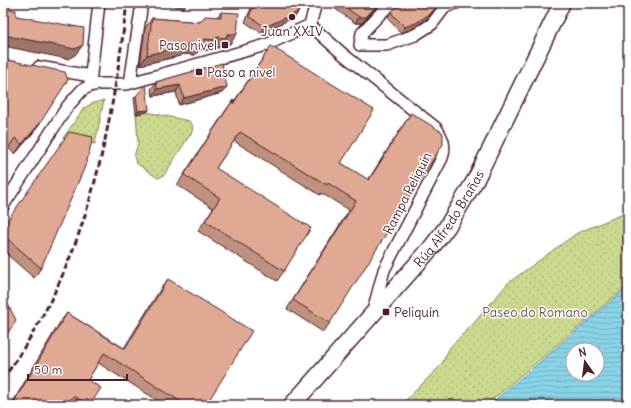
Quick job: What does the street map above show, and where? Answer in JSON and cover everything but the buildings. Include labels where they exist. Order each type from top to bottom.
[{"type":"street","points":[[3,206],[67,107],[90,81],[99,3]]},
{"type":"street","points":[[130,83],[142,3]]},
{"type":"street","points":[[26,65],[90,81],[117,84],[130,83],[266,45],[310,25],[316,3]]},
{"type":"street","points":[[360,44],[362,33],[383,11],[393,3]]},
{"type":"street","points":[[344,55],[360,44],[387,45],[414,35],[432,24],[445,7],[456,3]]},
{"type":"street","name":"Rúa Alfredo Brañas","points":[[292,405],[431,248],[447,227],[463,202],[492,147],[560,5]]},
{"type":"street","name":"Rampa Peliquín","points":[[310,25],[344,55],[436,128],[444,143],[442,158],[384,270],[372,314]]},
{"type":"green space","points":[[104,100],[95,144],[63,138],[84,108],[93,103]]},
{"type":"green space","points":[[147,112],[189,121],[193,126],[192,132],[164,175],[159,178],[136,163],[134,157],[138,143],[136,114]]},
{"type":"green space","name":"Paseo do Romano","points":[[628,212],[628,287],[621,291],[486,405],[401,405],[441,365],[450,347],[474,323],[508,283],[577,233]]},
{"type":"water","points":[[628,289],[628,405],[489,405],[622,292]]},
{"type":"railway","points":[[3,379],[33,333],[46,309],[58,285],[84,217],[95,182],[111,111],[127,3]]},
{"type":"place","name":"Juan XXIV","points":[[292,17]]},
{"type":"place","name":"Paso nivel","points":[[225,45]]},
{"type":"place","name":"Paso a nivel","points":[[199,72]]},
{"type":"place","name":"Peliquín","points":[[386,312]]}]
